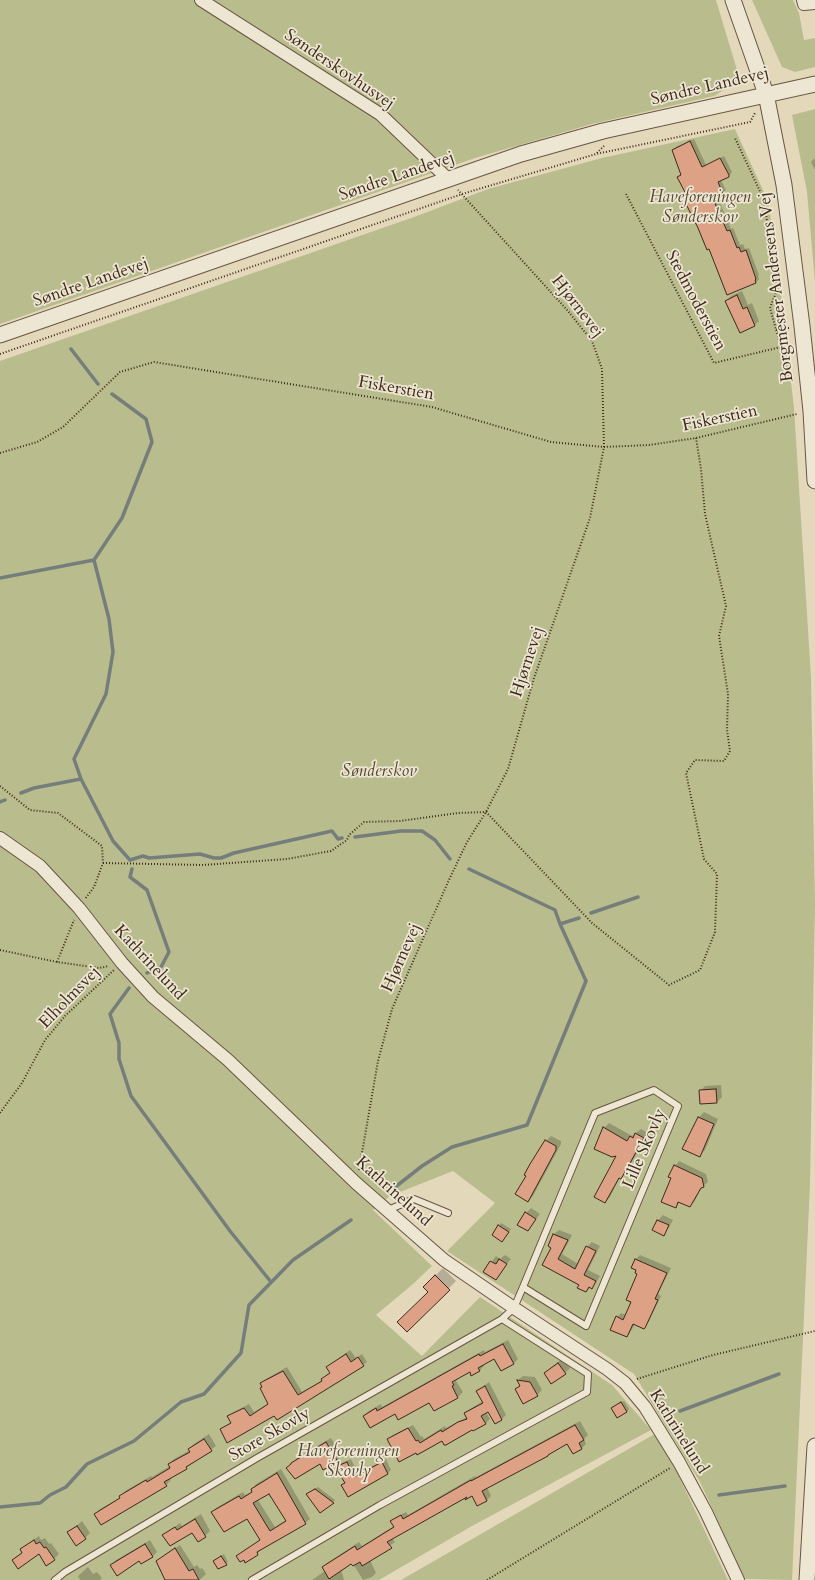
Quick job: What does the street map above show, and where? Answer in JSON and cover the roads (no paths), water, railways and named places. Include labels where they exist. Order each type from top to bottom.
[{"type":"street","name":"Sønderskovhusvej","points":[[201,0],[380,114],[448,179]]},
{"type":"street","name":"Borgmester Andersens Vej","points":[[733,0],[766,94],[784,185],[811,411],[815,481]]},
{"type":"street","points":[[803,0],[804,4],[815,2]]},
{"type":"street","name":"Søndre Landevej","points":[[0,335],[521,154],[603,131],[815,84]]},
{"type":"street","name":"Kathrinelund","points":[[0,838],[40,866],[79,908],[122,963],[153,997],[228,1060],[356,1183],[444,1260],[607,1369],[624,1383],[645,1407],[679,1462],[706,1512],[738,1580]]},
{"type":"street","points":[[807,1580],[815,1446]]},
{"type":"lane","name":"Lille Skovly","points":[[514,1308],[595,1113],[654,1090],[678,1106],[586,1326],[523,1287]]},
{"type":"lane","points":[[388,1210],[414,1199],[448,1213]]},
{"type":"lane","name":"Store Skovly","points":[[55,1580],[65,1572],[257,1458],[502,1319],[514,1308]]},
{"type":"lane","points":[[252,1580],[380,1505],[587,1392],[588,1374],[502,1319]]},
{"type":"waterway","points":[[71,349],[98,384]]},
{"type":"waterway","points":[[112,394],[146,419],[152,442],[122,518],[94,560],[109,619],[113,652],[106,694],[74,759],[81,779],[113,841],[130,860],[143,856],[149,858],[200,854],[214,858],[221,858],[234,853],[332,831],[338,839],[342,838]]},
{"type":"waterway","points":[[0,578],[94,560]]},
{"type":"waterway","points":[[21,793],[34,788],[81,779]]},
{"type":"waterway","points":[[0,802],[5,800]]},
{"type":"waterway","points":[[355,837],[401,831],[422,831],[435,840],[450,859]]},
{"type":"waterway","points":[[132,869],[130,877],[147,890],[169,952],[161,967],[147,973]]},
{"type":"waterway","points":[[469,869],[555,910],[560,924]]},
{"type":"waterway","points":[[591,913],[638,897]]},
{"type":"waterway","points":[[394,1188],[422,1166],[452,1147],[527,1125],[586,981],[560,924],[579,918]]},
{"type":"waterway","points":[[129,988],[110,1014],[119,1043],[119,1059],[131,1096],[230,1231],[271,1282]]},
{"type":"waterway","points":[[0,1507],[40,1503],[50,1495],[66,1487],[87,1464],[134,1441],[181,1402],[204,1394],[241,1353],[249,1305],[293,1260],[351,1220]]},
{"type":"waterway","points":[[680,1411],[779,1374]]},
{"type":"waterway","points":[[719,1495],[785,1486]]},
{"type":"park label","name":"Haveforeningen Sønderskov","points":[[700,208]]},
{"type":"park label","name":"Sønderskov","points":[[379,772]]},
{"type":"park label","name":"Haveforeningen Skovly","points":[[348,1462]]}]
